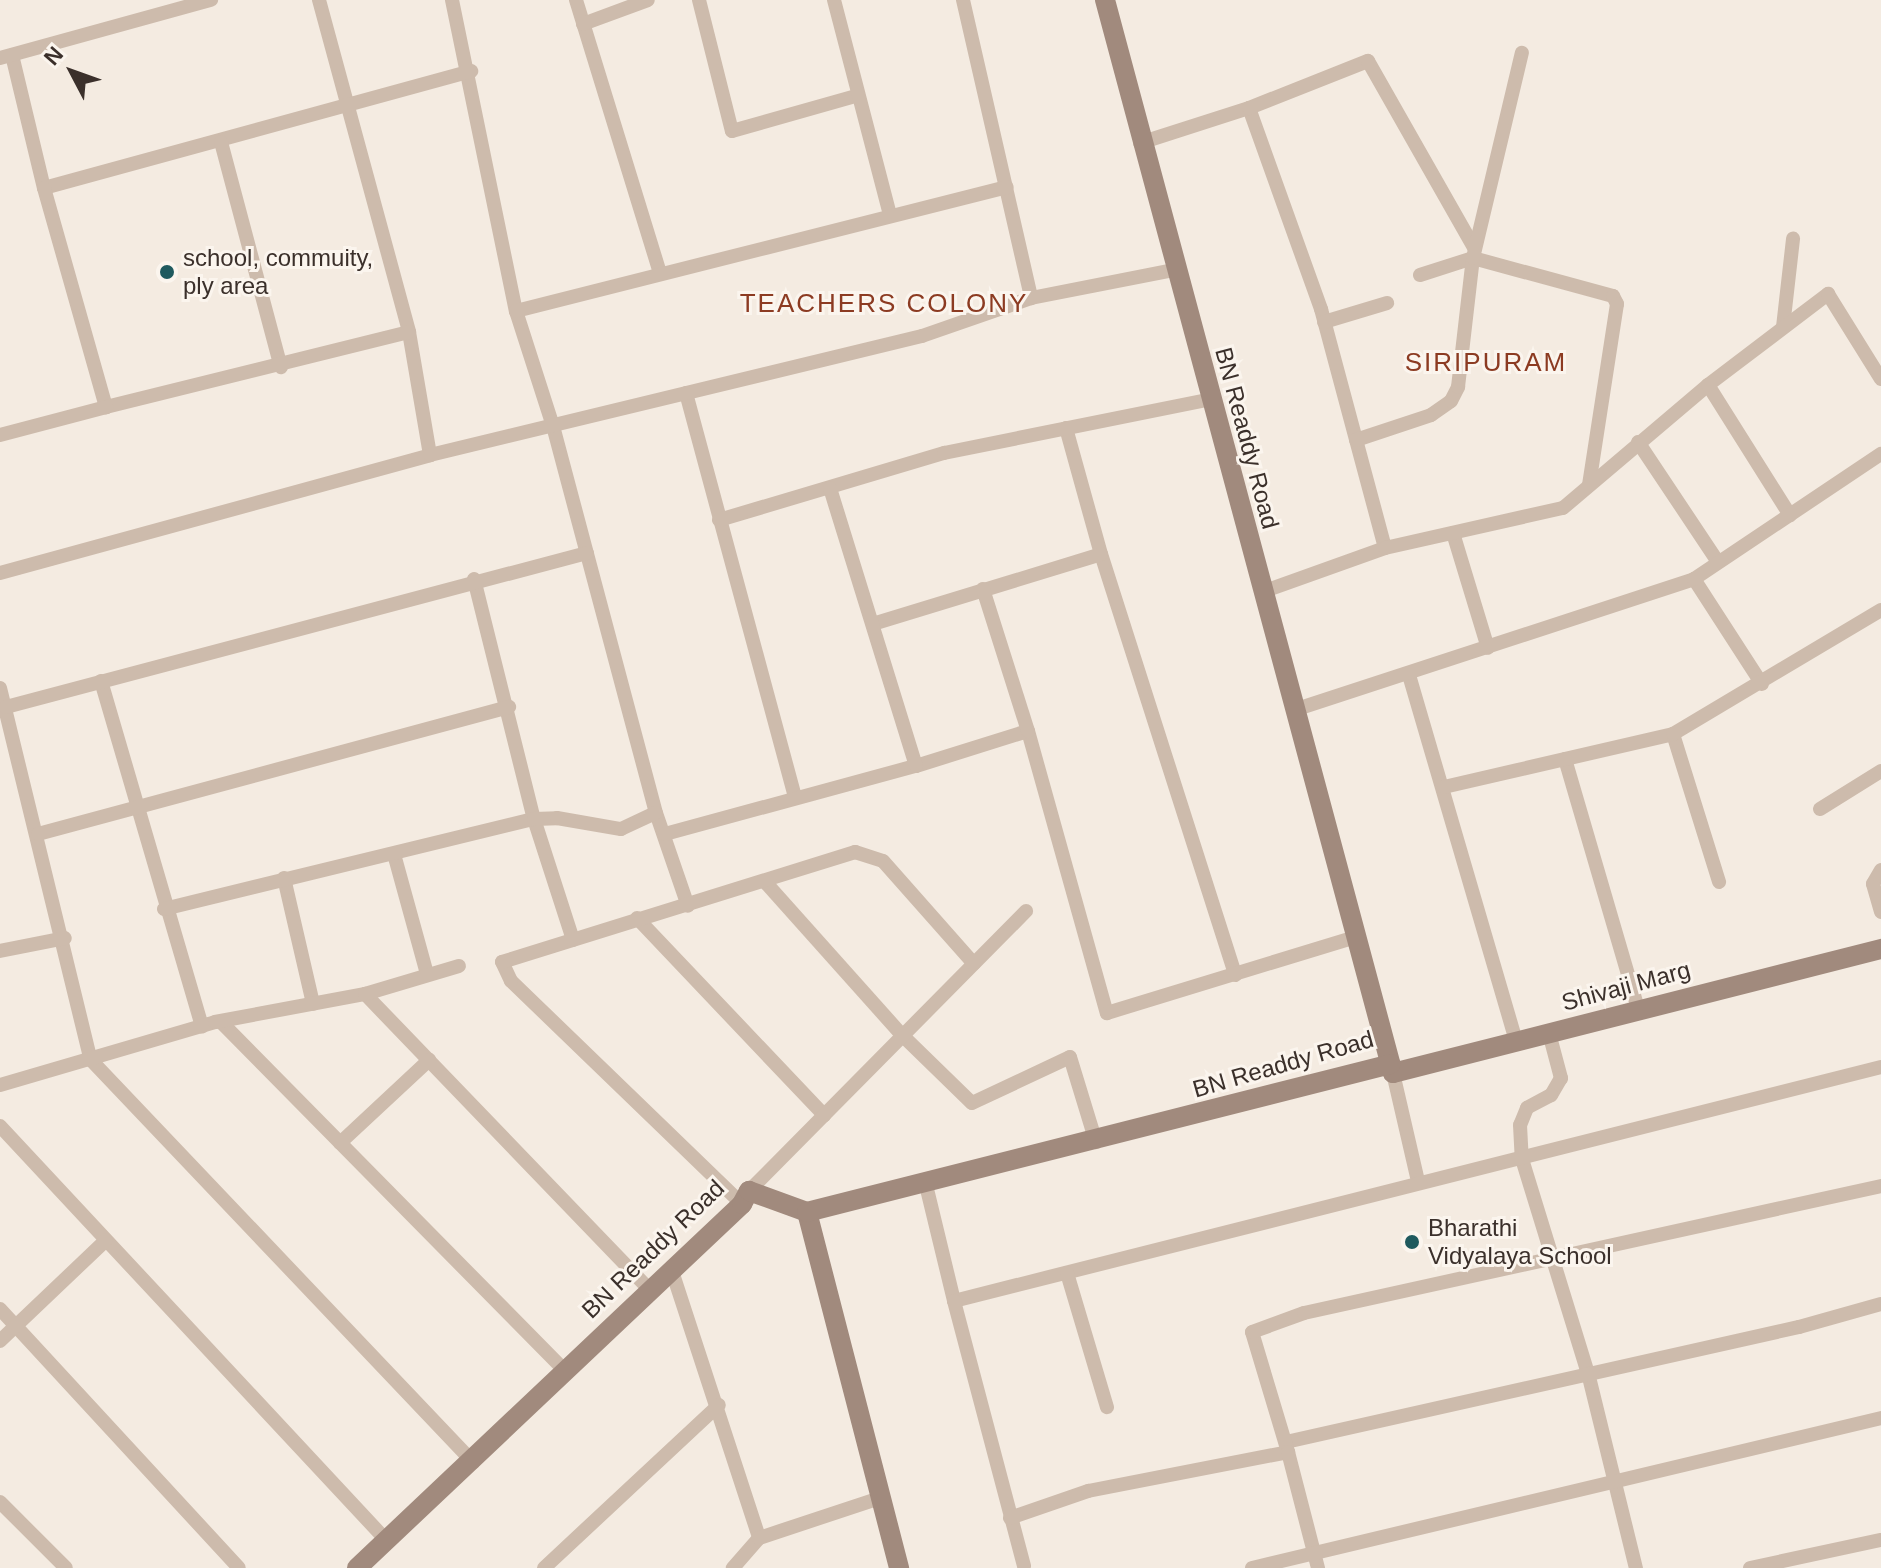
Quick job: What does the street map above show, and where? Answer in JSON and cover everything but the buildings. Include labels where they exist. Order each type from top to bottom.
[{"type":"street","points":[[106,407],[6,57],[211,0]]},
{"type":"street","points":[[319,0],[409,332],[430,455]]},
{"type":"street","points":[[452,0],[471,71],[516,311],[553,426],[656,813],[688,906]]},
{"type":"street","points":[[576,0],[660,273]]},
{"type":"street","points":[[583,24],[648,0]]},
{"type":"street","points":[[699,0],[732,131],[856,96]]},
{"type":"street","points":[[834,0],[856,96],[890,215]]},
{"type":"street","points":[[963,0],[1031,298]]},
{"type":"street","name":"BN Readdy Road","points":[[357,1568],[473,1462],[746,1197],[807,1212],[1392,1068],[1140,143],[1108,1]]},
{"type":"street","points":[[1356,440],[1431,415],[1451,401],[1458,387],[1474,254],[1522,53]]},
{"type":"street","points":[[1140,143],[1249,108],[1368,61],[1474,254]]},
{"type":"street","points":[[44,188],[221,142],[471,71]]},
{"type":"street","points":[[1249,108],[1324,322],[1385,548]]},
{"type":"street","points":[[221,142],[281,367]]},
{"type":"street","points":[[516,311],[1007,187]]},
{"type":"street","points":[[1783,327],[1793,239]]},
{"type":"street","points":[[1420,275],[1474,254],[1613,296],[1617,304],[1589,485]]},
{"type":"street","points":[[0,573],[430,455],[922,336],[1031,298],[1174,270]]},
{"type":"street","points":[[1262,592],[1385,548],[1563,508],[1708,385],[1828,294],[1881,379]]},
{"type":"street","points":[[1324,322],[1387,303]]},
{"type":"street","points":[[0,435],[281,367],[409,332]]},
{"type":"street","points":[[1708,385],[1790,515]]},
{"type":"street","points":[[686,393],[795,797]]},
{"type":"street","points":[[719,520],[944,453],[1211,399]]},
{"type":"street","points":[[1066,428],[1101,554],[1235,975]]},
{"type":"street","points":[[1638,442],[1718,562]]},
{"type":"street","points":[[1294,710],[1409,675],[1694,579],[1881,454]]},
{"type":"street","points":[[830,488],[876,623],[916,766]]},
{"type":"street","points":[[1453,533],[1488,648]]},
{"type":"street","points":[[6,707],[474,579],[587,553]]},
{"type":"street","points":[[876,623],[1101,554]]},
{"type":"street","points":[[474,579],[509,707],[534,819],[573,940]]},
{"type":"street","points":[[1694,579],[1762,684]]},
{"type":"street","points":[[983,589],[1028,731],[1107,1013],[1356,937]]},
{"type":"street","points":[[1444,787],[1673,734],[1762,684],[1881,610]]},
{"type":"street","points":[[1409,675],[1516,1041]]},
{"type":"street","points":[[101,681],[164,909],[202,1027]]},
{"type":"street","points":[[0,688],[65,938],[91,1060],[473,1462]]},
{"type":"street","points":[[38,834],[509,707]]},
{"type":"street","points":[[665,834],[916,766],[1028,731]]},
{"type":"street","points":[[1673,734],[1719,882]]},
{"type":"street","points":[[1565,759],[1638,1009]]},
{"type":"street","points":[[1820,809],[1881,771]]},
{"type":"street","points":[[164,909],[534,819],[557,818],[621,829],[656,813]]},
{"type":"street","points":[[974,964],[883,861],[869,852],[508,958],[502,971],[746,1197],[1026,911]]},
{"type":"street","points":[[394,854],[427,974]]},
{"type":"street","points":[[1881,870],[1873,884],[1881,912]]},
{"type":"street","points":[[284,878],[313,1004]]},
{"type":"street","points":[[766,883],[903,1036],[972,1103],[1070,1057],[1096,1142]]},
{"type":"street","points":[[637,918],[824,1115]]},
{"type":"street","points":[[0,951],[65,938]]},
{"type":"street","name":"Shivaji Marg","points":[[1392,1068],[1549,1033],[1881,949]]},
{"type":"street","points":[[0,1085],[221,1022],[365,994],[459,966]]},
{"type":"street","points":[[365,994],[651,1291]]},
{"type":"street","points":[[221,1022],[565,1371]]},
{"type":"street","points":[[1549,1033],[1561,1078],[1551,1095],[1527,1108],[1520,1125],[1522,1159],[1555,1257],[1588,1373],[1612,1482],[1636,1568]]},
{"type":"street","points":[[340,1143],[429,1060]]},
{"type":"street","points":[[954,1301],[1418,1181],[1522,1159],[1881,1067]]},
{"type":"street","points":[[1392,1068],[1418,1181]]},
{"type":"street","points":[[0,1126],[386,1540]]},
{"type":"street","points":[[926,1185],[1024,1566]]},
{"type":"street","points":[[1317,1560],[1252,1332],[1304,1313],[1881,1186]]},
{"type":"street","points":[[807,1212],[899,1568]]},
{"type":"street","points":[[0,1341],[106,1240]]},
{"type":"street","points":[[671,1268],[719,1405],[759,1538]]},
{"type":"street","points":[[1067,1273],[1107,1407]]},
{"type":"street","points":[[1010,1518],[1088,1491],[1287,1447],[1881,1304]]},
{"type":"street","points":[[0,1309],[239,1568]]},
{"type":"street","points":[[544,1568],[719,1405]]},
{"type":"street","points":[[1252,1568],[1317,1560],[1612,1482],[1881,1418]]},
{"type":"street","points":[[733,1568],[759,1538],[880,1498]]},
{"type":"street","points":[[0,1502],[66,1568]]},
{"type":"street","points":[[1750,1568],[1881,1540]]},
{"type":"place","name":"school, commuity, ply area","points":[[167,272]]},
{"type":"place","name":"Bharathi Vidyalaya School","points":[[1412,1242]]},
{"type":"district","name":"TEACHERS COLONY","points":[[884,304]]},
{"type":"district","name":"SIRIPURAM","points":[[1486,363]]}]
